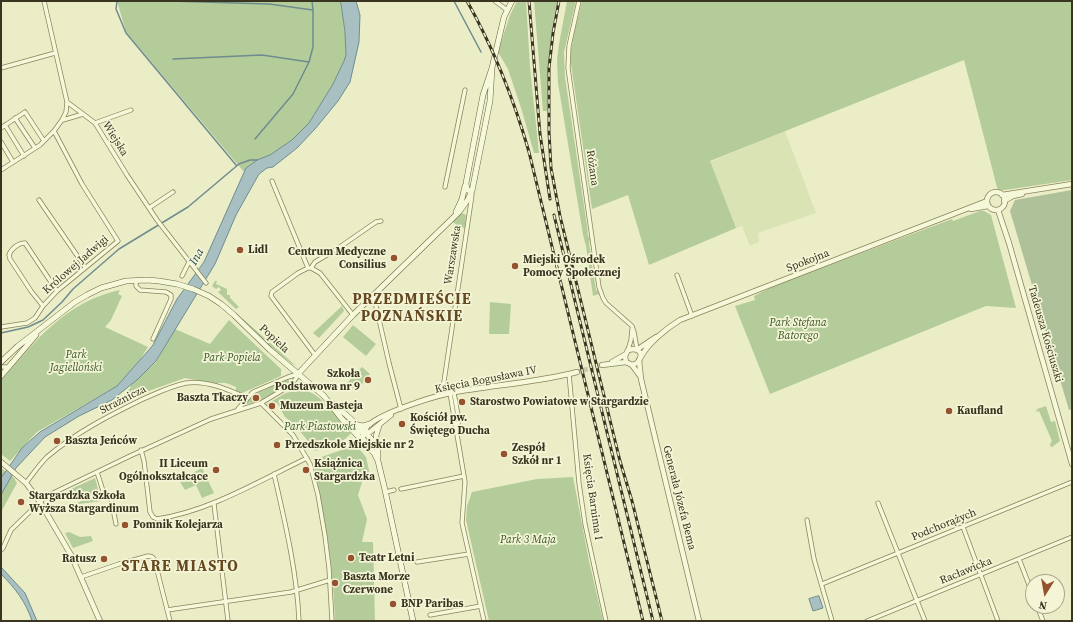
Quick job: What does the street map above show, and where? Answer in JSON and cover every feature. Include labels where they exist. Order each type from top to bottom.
[{"type":"main road","name":"Warszawska","points":[[460,209],[483,95],[492,68],[502,26],[507,10],[512,1]]},
{"type":"main road","name":"Warszawska","points":[[472,190],[490,101],[492,68]]},
{"type":"main road","points":[[483,95],[488,97],[490,101]]},
{"type":"main road","points":[[466,183],[466,190],[472,190]]},
{"type":"main road","points":[[298,374],[353,315],[452,218],[460,209],[472,190]]},
{"type":"main road","name":"Popiela","points":[[40,330],[62,312],[87,295],[117,283],[136,280],[159,280],[177,284],[202,293],[226,308],[246,325],[270,350],[357,424],[377,448]]},
{"type":"main road","points":[[1,362],[18,346],[40,330]]},
{"type":"main road","points":[[1,376],[40,330]]},
{"type":"main road","name":"Popiela","points":[[330,402],[341,418],[359,438],[365,442]]},
{"type":"main road","points":[[357,424],[363,426],[370,424]]},
{"type":"main road","points":[[365,442],[371,448],[378,461]]},
{"type":"main road","points":[[377,448],[378,461],[413,621]]},
{"type":"street","points":[[2,168],[24,156],[44,141],[54,131],[66,112],[66,102],[44,1]]},
{"type":"street","points":[[495,1],[507,10]]},
{"type":"street","name":"Różana","points":[[579,1],[569,46],[568,68],[599,287],[606,303],[632,326]]},
{"type":"street","points":[[1,68],[55,53]]},
{"type":"street","points":[[445,187],[465,90]]},
{"type":"street","name":"Wiejska","points":[[66,102],[95,123],[157,220],[189,262]]},
{"type":"street","points":[[95,123],[131,110]]},
{"type":"street","points":[[1,128],[25,112],[44,141]]},
{"type":"street","points":[[62,120],[83,114]]},
{"type":"street","points":[[15,118],[35,148]]},
{"type":"street","points":[[5,125],[24,156]]},
{"type":"street","name":"Królowej Jadwigi","points":[[1,327],[27,323],[35,318],[43,306],[57,291],[118,241],[82,184],[54,131]]},
{"type":"street","points":[[1,142],[13,162]]},
{"type":"street","points":[[272,181],[309,268],[320,273],[353,315]]},
{"type":"street","points":[[1002,195],[1004,201],[1003,206],[998,210],[993,210],[987,203],[988,197],[993,193],[1002,195],[1072,184]]},
{"type":"street","name":"Warszawska","points":[[443,395],[442,388],[472,190]]},
{"type":"street","points":[[1004,201],[1013,196],[1035,190]]},
{"type":"street","points":[[149,208],[173,192]]},
{"type":"street","points":[[39,200],[85,267]]},
{"type":"street","name":"Spokojna","points":[[637,349],[680,320],[967,209],[987,203]]},
{"type":"street","points":[[460,209],[469,214]]},
{"type":"street","name":"Tadeusza Kościuszki","points":[[998,210],[1009,243],[1072,464]]},
{"type":"street","points":[[315,355],[271,294],[298,272],[309,268],[315,262],[376,222],[381,221]]},
{"type":"street","points":[[43,306],[30,291],[10,259],[10,252],[21,243],[24,243],[57,291]]},
{"type":"street","points":[[182,276],[189,262],[206,283]]},
{"type":"street","points":[[677,275],[692,316]]},
{"type":"street","points":[[136,280],[136,286],[140,290],[166,292],[171,295],[171,299],[153,339]]},
{"type":"street","points":[[372,296],[375,302],[400,410]]},
{"type":"street","points":[[602,365],[626,362],[632,365],[636,364],[640,359],[641,354],[637,349],[632,326]]},
{"type":"street","points":[[626,362],[625,358],[631,340],[632,326]]},
{"type":"street","name":"Spokojna","points":[[640,359],[645,350],[659,335]]},
{"type":"street","points":[[609,363],[627,352],[637,349]]},
{"type":"street","name":"Generała Józefa Bema","points":[[640,359],[641,378],[699,621]]},
{"type":"street","name":"Generała Józefa Bema","points":[[632,365],[641,378]]},
{"type":"street","points":[[1,367],[8,367]]},
{"type":"street","name":"Księcia Bogusława IV","points":[[363,432],[370,424],[382,416],[443,395],[577,372]]},
{"type":"street","points":[[238,409],[247,398],[259,389],[294,374],[298,374]]},
{"type":"street","points":[[1,550],[11,530],[49,495],[141,450],[211,419],[238,409],[261,403],[291,385],[298,374]]},
{"type":"street","name":"Księcia Barnima I","points":[[569,374],[577,470],[584,517],[606,621]]},
{"type":"street","name":"Strażnicza","points":[[26,483],[45,459],[65,442],[128,407],[171,387],[186,383],[212,385],[224,387],[247,398]]},
{"type":"street","points":[[452,393],[466,491],[462,518],[484,621]]},
{"type":"street","points":[[261,403],[293,435],[310,464],[325,536],[330,580],[332,621]]},
{"type":"street","name":"Księcia Bogusława IV","points":[[363,432],[370,432],[391,415],[400,410]]},
{"type":"street","points":[[377,448],[376,434],[380,425]]},
{"type":"street","points":[[350,428],[363,432],[365,442]]},
{"type":"street","points":[[141,450],[144,462],[150,512],[153,517],[157,519],[214,504],[307,458]]},
{"type":"street","points":[[1,462],[26,483],[40,502],[65,544],[100,621]]},
{"type":"street","points":[[98,472],[104,494],[106,497],[110,497],[111,499],[116,524]]},
{"type":"street","points":[[274,474],[297,590],[300,621]]},
{"type":"street","points":[[401,489],[464,476]]},
{"type":"street","name":"Podchorążych","points":[[822,584],[1072,482]]},
{"type":"street","points":[[386,492],[394,490]]},
{"type":"street","points":[[878,503],[925,621]]},
{"type":"street","points":[[214,504],[228,621]]},
{"type":"street","points":[[807,520],[814,559],[832,621]]},
{"type":"street","points":[[963,527],[998,621]]},
{"type":"street","name":"Racławicka","points":[[867,621],[876,619],[917,600],[1072,537]]},
{"type":"street","points":[[418,562],[469,554]]},
{"type":"street","points":[[81,577],[148,556],[154,558],[170,621]]},
{"type":"street","points":[[1019,559],[1025,574]]},
{"type":"street","points":[[167,610],[291,592],[330,580]]},
{"type":"street","points":[[430,615],[481,606]]},
{"type":"green space","points":[[117,1],[341,1],[346,55],[333,84],[309,123],[292,140],[270,155],[257,160],[246,168],[244,172],[126,32]]},
{"type":"green space","points":[[517,1],[526,1],[530,67],[539,153],[534,153],[508,69],[498,52],[510,15]]},
{"type":"green space","points":[[534,1],[558,1],[550,42],[547,111],[543,111]]},
{"type":"green space","points":[[567,1],[576,1],[564,52],[565,77],[588,236],[590,239],[589,244],[591,260],[596,290],[599,292],[599,294],[593,296],[558,83],[557,60]]},
{"type":"green space","points":[[582,1],[1072,1],[1072,180],[998,191],[964,60],[710,161],[736,228],[649,265],[628,195],[592,209],[570,57]]},
{"type":"green space","points":[[785,131],[816,213],[758,233],[759,242],[750,246],[742,226],[736,228],[710,162]]},
{"type":"green space","points":[[1072,190],[1072,409],[1069,410],[1010,211],[1015,200]]},
{"type":"green space","name":"Park Stefana Batorego","points":[[980,211],[984,211],[991,215],[1016,308],[986,306],[770,394],[735,306],[755,300],[754,296],[776,285],[952,219],[953,221]]},
{"type":"green space","points":[[462,213],[466,215],[465,228],[458,226],[453,221]]},
{"type":"green space","points":[[215,281],[217,281],[216,284],[227,289],[227,295],[230,295],[230,298],[239,307],[236,309],[218,292],[221,290],[219,287],[216,289],[212,286]]},
{"type":"green space","name":"Park Jagielloński","points":[[120,290],[118,294],[122,296],[111,320],[105,327],[148,347],[138,363],[117,386],[37,432],[10,461],[1,454],[1,381],[40,337],[67,313],[101,296]]},
{"type":"green space","points":[[490,302],[511,304],[509,334],[489,334]]},
{"type":"green space","points":[[342,306],[344,311],[319,338],[313,333]]},
{"type":"green space","points":[[242,318],[296,366],[268,344]]},
{"type":"green space","name":"Park Popiela","points":[[229,320],[281,369],[281,376],[242,393],[236,391],[236,387],[226,383],[216,384],[185,378],[129,398],[126,393],[131,387],[130,386],[156,362],[175,329],[210,344]]},
{"type":"green space","points":[[353,325],[376,344],[366,356],[343,337]]},
{"type":"green space","points":[[362,367],[370,374],[356,391],[347,383]]},
{"type":"green space","points":[[288,379],[290,382],[288,385],[259,401],[246,404],[245,402],[251,396]]},
{"type":"green space","name":"Park Piastowski","points":[[294,391],[307,391],[313,393],[325,403],[351,433],[348,437],[334,445],[315,451],[294,424],[285,417],[277,403],[271,403],[269,409],[265,405],[286,393]]},
{"type":"green space","points":[[1046,406],[1051,422],[1055,421],[1060,441],[1052,447],[1050,444],[1052,441],[1039,411],[1036,412],[1037,409]]},
{"type":"green space","points":[[356,445],[366,457],[370,475],[363,479],[358,495],[367,519],[362,542],[373,542],[375,621],[335,621],[333,585],[331,583],[332,573],[327,535],[313,460]]},
{"type":"green space","points":[[1,468],[14,478],[17,483],[1,512]]},
{"type":"green space","points":[[202,468],[214,493],[202,498],[196,485],[185,490],[179,480]]},
{"type":"green space","name":"Park 3 Maja","points":[[573,477],[589,561],[603,621],[489,621],[466,520],[467,506],[472,492],[537,479]]},
{"type":"green space","points":[[95,478],[99,493],[89,495],[69,490]]},
{"type":"green space","points":[[99,496],[101,501],[72,505],[91,497]]},
{"type":"green space","points":[[69,532],[80,537],[91,536],[93,541],[73,548],[65,533]]},
{"type":"water","points":[[341,1],[356,1],[360,15],[359,42],[350,82],[338,101],[297,148],[273,167],[267,168],[259,174],[236,215],[215,264],[156,361],[138,379],[112,400],[79,416],[45,437],[16,468],[1,495],[1,478],[22,448],[40,432],[117,386],[153,345],[177,299],[204,262],[246,168],[257,160],[270,155],[292,140],[309,123],[333,84],[346,55]]},
{"type":"water","points":[[1,567],[25,593],[37,621],[32,621],[20,596],[1,574]]},
{"type":"water","points":[[819,596],[823,608],[813,611],[809,599]]},
{"type":"waterway","points":[[117,1],[116,9],[126,33],[236,165]]},
{"type":"waterway","points":[[169,1],[269,4],[313,10]]},
{"type":"waterway","points":[[255,139],[293,94],[309,62],[313,47],[312,1]]},
{"type":"waterway","points":[[454,1],[481,52]]},
{"type":"waterway","points":[[173,59],[262,55],[309,62]]},
{"type":"waterway","points":[[1,333],[28,327],[43,320],[73,289],[119,249],[188,207],[239,164],[250,160],[257,160]]},
{"type":"tunnel","points":[[577,372],[602,365]]},
{"type":"railway","points":[[467,1],[495,56],[517,113],[529,152],[643,621]]},
{"type":"railway","points":[[529,1],[540,134],[550,199]]},
{"type":"railway","points":[[559,1],[553,33],[549,68],[549,132],[551,168],[560,216],[620,461],[632,501],[662,621]]},
{"type":"railway","points":[[554,215],[653,621]]},
{"type":"place","name":"Lidl","points":[[240,250]]},
{"type":"place","name":"Centrum Medyczne Consilius","points":[[394,258]]},
{"type":"place","name":"Miejski Ośrodek Pomocy Społecznej","points":[[515,266]]},
{"type":"place","name":"Szkoła Podstawowa nr 9","points":[[368,380]]},
{"type":"place","name":"Baszta Tkaczy","points":[[256,398]]},
{"type":"place","name":"Starostwo Powiatowe w Stargardzie","points":[[462,402]]},
{"type":"place","name":"Muzeum Basteja","points":[[272,406]]},
{"type":"place","name":"Kaufland","points":[[949,411]]},
{"type":"place","name":"Kościół pw. Świętego Ducha","points":[[402,424]]},
{"type":"place","name":"Baszta Jeńców","points":[[57,441]]},
{"type":"place","name":"Przedszkole Miejskie nr 2","points":[[277,445]]},
{"type":"place","name":"Zespół Szkół nr 1","points":[[504,454]]},
{"type":"place","name":"II Liceum Ogólnokształcące","points":[[216,470]]},
{"type":"place","name":"Książnica Stargardzka","points":[[306,470]]},
{"type":"place","name":"Stargardzka Szkoła Wyższa Stargardinum","points":[[21,502]]},
{"type":"place","name":"Pomnik Kolejarza","points":[[125,525]]},
{"type":"place","name":"Teatr Letni","points":[[351,558]]},
{"type":"place","name":"Ratusz","points":[[104,559]]},
{"type":"place","name":"Baszta Morze Czerwone","points":[[335,583]]},
{"type":"place","name":"BNP Paribas","points":[[393,604]]},
{"type":"district","name":"PRZEDMIEŚCIE POZNAŃSKIE","points":[[412,308]]},
{"type":"district","name":"STARE MIASTO","points":[[180,567]]},
{"type":"water label","name":"Ina","points":[[197,257]]}]
